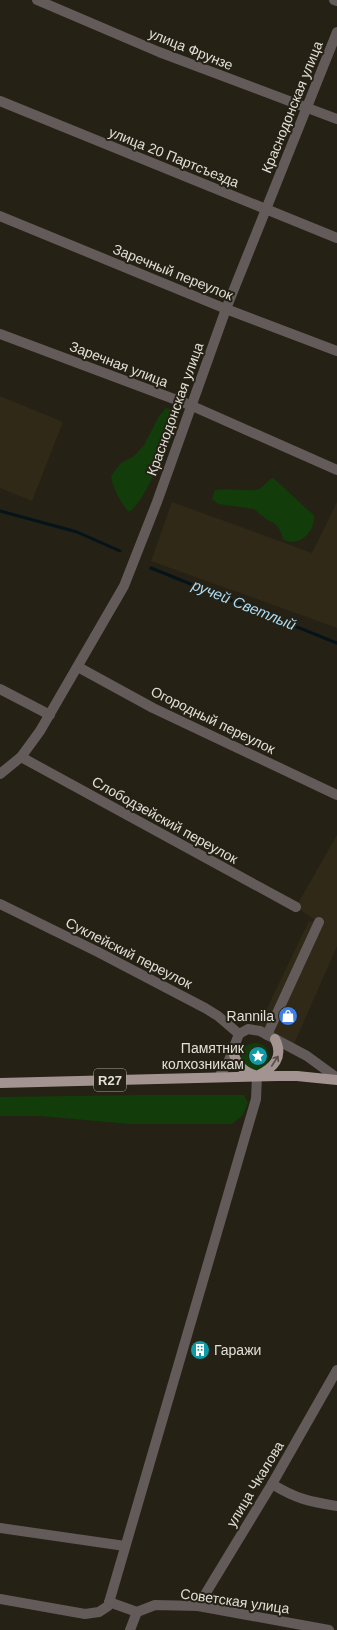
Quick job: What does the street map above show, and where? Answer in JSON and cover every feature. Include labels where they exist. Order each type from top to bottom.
[{"type":"main road","points":[[233,1051],[235,1059],[242,1068],[246,1072],[257,1076],[268,1069],[278,1058],[279,1050],[271,1037]]},
{"type":"main road","name":"R27","points":[[0,1083],[257,1076],[296,1076],[337,1079]]},
{"type":"street","name":"улица Фрунзе","points":[[38,0],[173,58],[337,119]]},
{"type":"street","name":"Краснодонская улица","points":[[0,774],[29,747],[50,715],[124,586],[157,502],[190,405],[226,309],[337,32]]},
{"type":"street","name":"улица 20 Партсъезда","points":[[0,102],[337,238]]},
{"type":"street","name":"Заречный переулок","points":[[0,216],[226,309],[337,351]]},
{"type":"street","name":"Заречная улица","points":[[0,334],[190,405],[337,470]]},
{"type":"street","name":"Огородный переулок","points":[[78,667],[153,708],[337,795]]},
{"type":"street","points":[[0,689],[50,715]]},
{"type":"street","name":"Слободзейский переулок","points":[[21,756],[296,907]]},
{"type":"street","name":"Суклейский переулок","points":[[0,904],[98,952],[205,1008],[218,1016],[239,1034]]},
{"type":"street","points":[[271,1037],[319,922]]},
{"type":"street","points":[[219,1077],[233,1051],[239,1034],[244,1030],[252,1029],[271,1037],[318,1063],[337,1079]]},
{"type":"street","points":[[0,1599],[85,1614],[92,1614],[104,1610],[108,1606],[256,1099],[257,1076]]},
{"type":"street","name":"улица Чкалова","points":[[198,1606],[272,1484],[336,1373]]},
{"type":"street","points":[[272,1484],[289,1495],[307,1501],[337,1506]]},
{"type":"street","points":[[0,1528],[126,1546]]},
{"type":"street","points":[[109,1602],[137,1612],[130,1630]]},
{"type":"street","name":"Советская улица","points":[[137,1612],[155,1605],[198,1606],[329,1630]]},
{"type":"shaded area","points":[[0,396],[63,422],[32,501],[0,488]]},
{"type":"shaded area","points":[[172,502],[312,553],[337,502],[337,628],[151,561]]},
{"type":"shaded area","points":[[337,835],[337,946],[294,1044],[259,1025],[309,921],[318,922],[296,907]]},
{"type":"green space","points":[[166,408],[170,409],[174,413],[168,437],[151,481],[144,494],[129,512],[117,495],[111,476],[121,463],[134,456],[144,445],[159,416]]},
{"type":"green space","points":[[273,478],[314,515],[314,521],[309,532],[305,537],[295,542],[283,539],[280,530],[274,523],[267,520],[254,509],[218,504],[212,499],[215,490],[258,490]]},
{"type":"green space","points":[[255,1043],[265,1047],[269,1057],[265,1067],[255,1071],[245,1067],[241,1057],[245,1047]]},
{"type":"green space","points":[[244,1095],[248,1103],[243,1115],[232,1124],[129,1124],[40,1116],[0,1116],[0,1097]]},
{"type":"waterway","name":"ручей Светлый","points":[[0,511],[77,532],[120,551]]},
{"type":"waterway","name":"ручей Светлый","points":[[151,568],[337,643]]},
{"type":"place","name":"Rannila","points":[[288,1016]]},
{"type":"place","name":"Памятник колхозникам","points":[[258,1056]]},
{"type":"place","name":"Гаражи","points":[[200,1350]]}]
